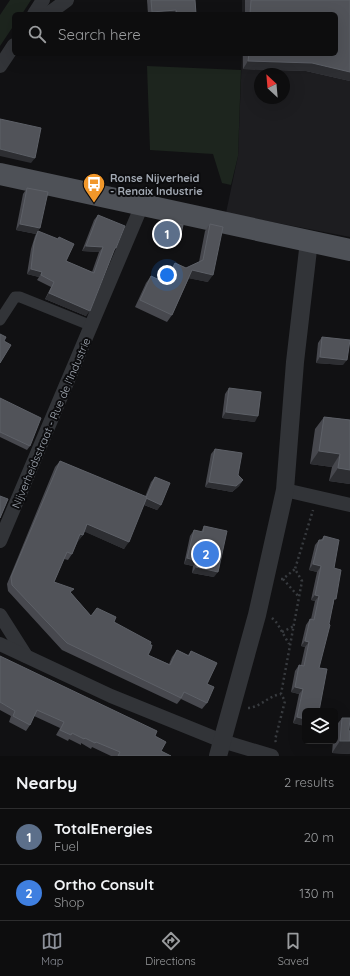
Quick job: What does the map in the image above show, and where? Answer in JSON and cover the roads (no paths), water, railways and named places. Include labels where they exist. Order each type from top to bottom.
[{"type":"main road","points":[[0,174],[350,250]]},
{"type":"street","points":[[35,12],[43,0]]},
{"type":"street","points":[[51,12],[67,0]]},
{"type":"street","points":[[0,66],[12,48]]},
{"type":"street","name":"Nijverheidsstraat - Rue de l'Industrie","points":[[0,541],[142,205]]},
{"type":"street","points":[[220,749],[259,605],[285,490],[295,362],[309,241]]},
{"type":"street","name":"Nijverheidsstraat - Rue de l'Industrie","points":[[0,320],[15,297],[20,297],[92,326]]},
{"type":"street","points":[[285,490],[350,505]]},
{"type":"street","points":[[0,615],[26,656]]},
{"type":"street","points":[[0,644],[220,749],[275,751]]},
{"type":"place","name":"Ronse Nijverheid - Renaix Industrie","points":[[94,204]]},
{"type":"place","name":"TotalEnergies","points":[[167,234]]},
{"type":"place","name":"Ortho Consult","points":[[206,554]]}]
